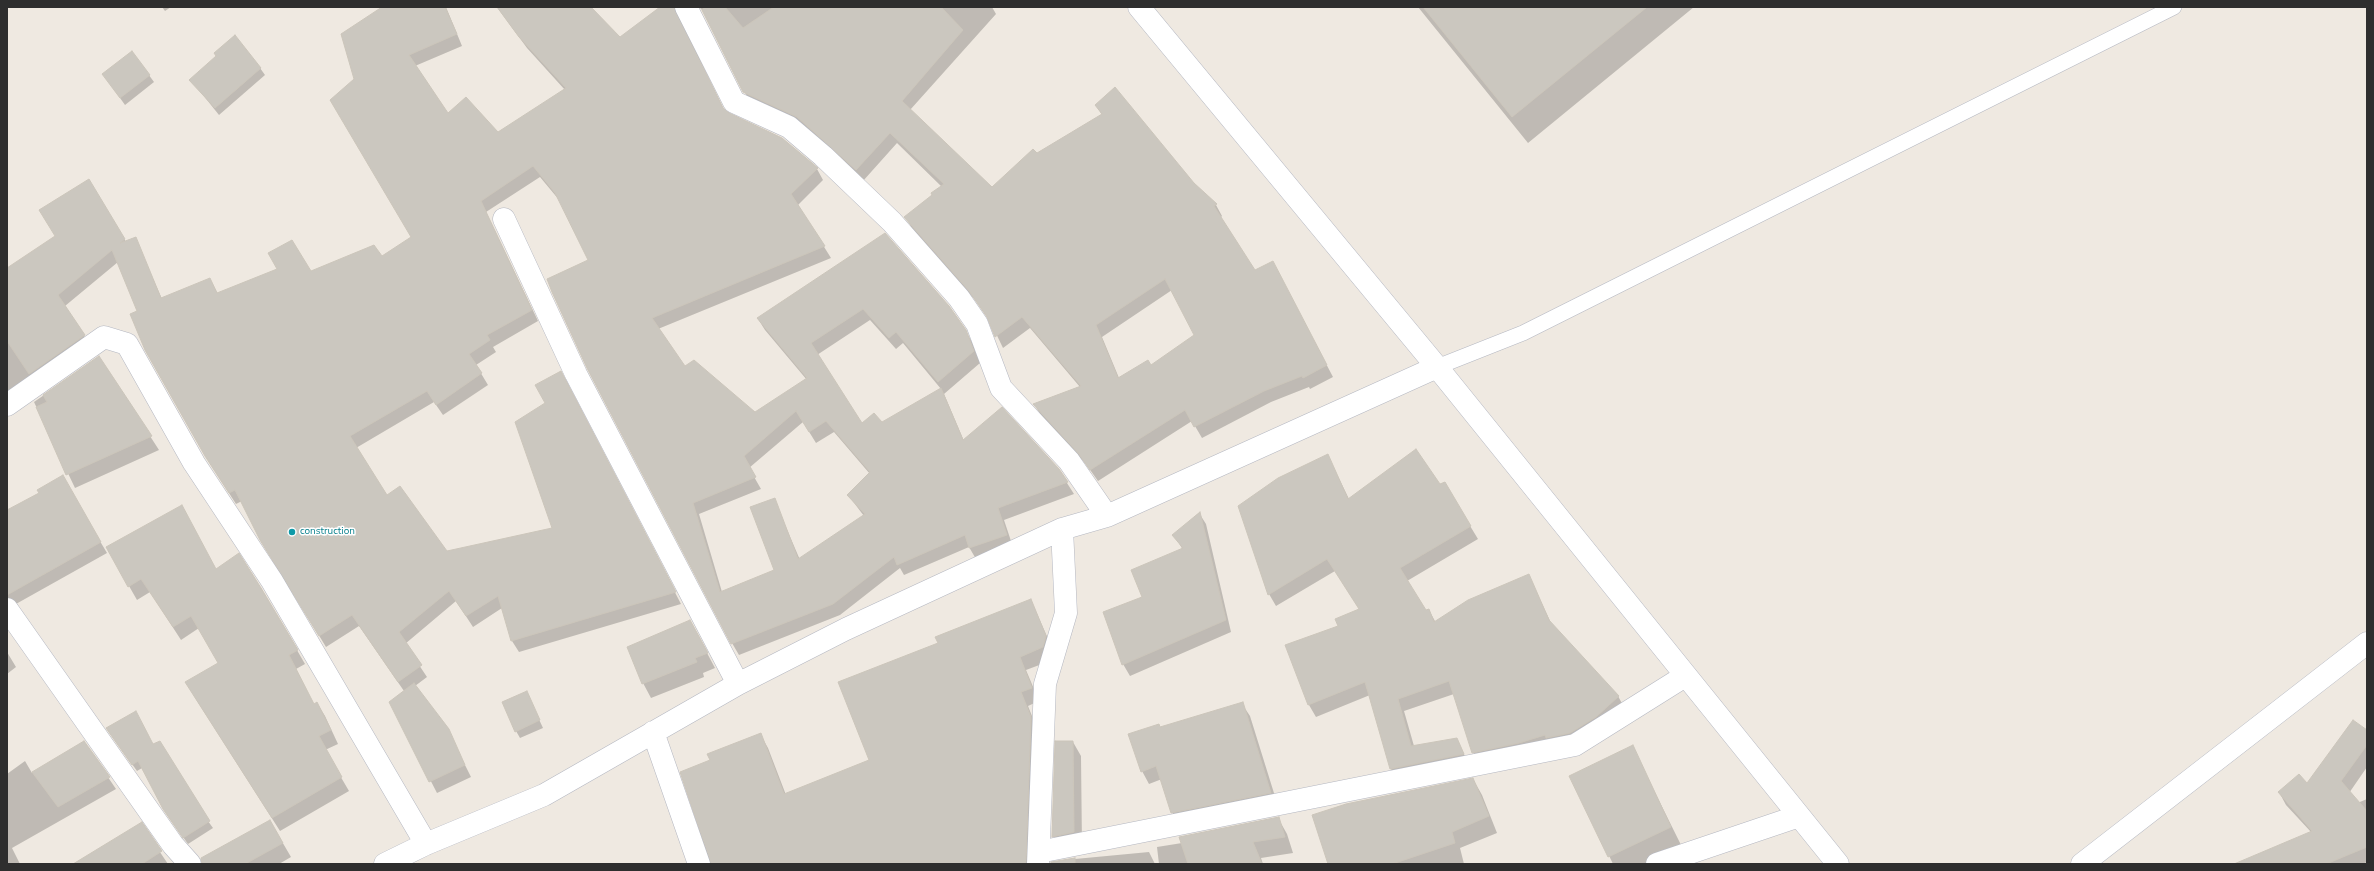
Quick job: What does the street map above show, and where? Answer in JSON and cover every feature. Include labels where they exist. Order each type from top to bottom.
[{"type":"street","points":[[686,7],[734,102],[789,126],[823,156],[892,222],[959,298],[976,324],[1001,388],[1069,461],[1107,516]]},
{"type":"street","points":[[1139,7],[1437,368],[1838,864]]},
{"type":"street","points":[[504,218],[576,374],[738,684]]},
{"type":"street","points":[[7,404],[104,337],[127,344],[194,463],[272,581],[426,844]]},
{"type":"street","points":[[385,864],[426,844],[544,795],[738,684],[846,629],[1062,529],[1107,516],[1437,368]]},
{"type":"street","points":[[1062,529],[1066,613],[1045,684],[1038,858],[1575,745],[1685,676]]},
{"type":"street","points":[[7,609],[173,845],[190,864]]},
{"type":"street","points":[[2082,864],[2367,643]]},
{"type":"street","points":[[654,732],[699,864]]},
{"type":"street","points":[[1658,864],[1799,816]]},
{"type":"lane","points":[[1437,368],[1523,333],[2174,7]]},
{"type":"building","points":[[382,7],[445,7],[457,34],[409,55],[448,113],[466,97],[498,132],[566,88],[519,37],[497,7],[591,7],[620,37],[660,7],[674,7],[723,108],[729,113],[782,138],[818,168],[791,194],[825,246],[652,318],[685,366],[694,360],[755,412],[807,378],[757,318],[885,233],[949,306],[966,330],[974,351],[938,382],[896,332],[889,338],[863,309],[811,343],[862,423],[874,413],[882,422],[941,388],[963,440],[1002,407],[1059,469],[1068,482],[998,508],[1007,535],[969,548],[965,535],[897,565],[894,557],[833,604],[731,644],[587,368],[552,292],[547,279],[588,260],[555,193],[533,166],[481,201],[532,310],[487,335],[490,340],[469,354],[482,373],[436,405],[427,391],[350,436],[387,495],[400,486],[447,551],[552,528],[515,422],[545,403],[535,385],[561,371],[676,592],[511,641],[498,596],[466,616],[449,591],[399,632],[422,665],[398,682],[352,615],[319,636],[260,540],[235,490],[229,493],[205,456],[145,350],[130,314],[137,311],[112,250],[58,295],[85,335],[29,374],[7,341],[7,268],[55,236],[39,210],[89,179],[125,239],[120,243],[136,237],[161,298],[210,278],[217,293],[277,269],[268,253],[292,240],[311,271],[374,245],[382,256],[411,237],[330,100],[354,79],[341,34]],"holes":[[[796,411],[809,432],[826,421],[870,472],[847,495],[865,514],[798,559],[775,498],[750,507],[774,570],[720,592],[693,503],[756,477],[744,456]]]},
{"type":"building","points":[[705,7],[725,7],[743,28],[774,7],[941,7],[963,30],[902,101],[992,187],[1033,149],[1037,153],[1102,114],[1095,105],[1115,87],[1194,183],[1217,204],[1214,206],[1255,270],[1273,261],[1327,365],[1303,378],[1302,376],[1264,391],[1194,427],[1185,410],[1090,470],[1078,453],[1033,404],[1081,386],[1022,317],[995,337],[987,317],[969,291],[904,217],[932,195],[931,193],[944,184],[890,133],[856,170],[797,117],[743,92],[702,10]],"holes":[[[1165,279],[1194,335],[1151,365],[1148,360],[1118,378],[1096,325]]]},
{"type":"building","points":[[1423,7],[1647,7],[1512,117]]},
{"type":"building","points":[[235,35],[261,68],[215,108],[189,80],[216,56],[214,53]]},
{"type":"building","points":[[132,51],[150,75],[120,98],[102,74]]},
{"type":"building","points":[[99,356],[152,436],[66,475],[36,407],[47,402],[43,395]]},
{"type":"building","points":[[1416,449],[1440,484],[1445,482],[1471,526],[1400,568],[1426,610],[1429,609],[1434,622],[1468,600],[1529,574],[1549,620],[1619,696],[1596,717],[1570,733],[1546,738],[1545,735],[1519,743],[1472,753],[1449,681],[1398,699],[1411,746],[1457,738],[1464,754],[1390,769],[1365,682],[1308,705],[1285,645],[1338,626],[1335,619],[1359,609],[1327,559],[1268,595],[1238,506],[1278,478],[1328,454],[1348,499]]},
{"type":"building","points":[[63,475],[101,542],[7,595],[7,510],[39,493],[37,490]]},
{"type":"building","points":[[182,505],[216,569],[239,553],[298,650],[289,655],[314,704],[317,702],[331,730],[319,736],[342,777],[272,818],[185,682],[218,663],[191,616],[173,627],[141,579],[128,587],[106,547]]},
{"type":"building","points":[[1200,512],[1226,620],[1122,665],[1103,612],[1142,597],[1131,570],[1183,548],[1172,535]]},
{"type":"building","points":[[1031,599],[1046,636],[1043,647],[1020,657],[1032,688],[1021,692],[1031,717],[1026,864],[711,864],[680,772],[710,760],[707,754],[761,733],[784,794],[869,760],[838,682],[938,643],[935,637]]},
{"type":"building","points":[[690,620],[708,653],[695,658],[697,662],[642,684],[627,647]]},
{"type":"building","points":[[414,683],[449,729],[465,765],[429,782],[389,702]]},
{"type":"building","points":[[527,691],[540,720],[515,732],[502,702]]},
{"type":"building","points":[[1243,702],[1271,793],[1171,813],[1156,766],[1141,772],[1128,734],[1159,724],[1160,727]]},
{"type":"building","points":[[136,711],[153,744],[160,741],[210,821],[183,838],[163,809],[138,761],[132,765],[106,728]]},
{"type":"building","points":[[2353,720],[2367,730],[2367,745],[2341,781],[2367,811],[2367,847],[2326,864],[2234,864],[2312,831],[2278,792],[2299,774],[2307,783]]},
{"type":"building","points":[[84,741],[110,777],[58,807],[32,772]]},
{"type":"building","points":[[1055,741],[1073,741],[1074,832],[1052,837]]},
{"type":"building","points":[[1633,745],[1671,827],[1608,857],[1569,776]]},
{"type":"building","points":[[1473,778],[1489,816],[1452,832],[1455,843],[1392,864],[1328,864],[1312,815],[1346,804]]},
{"type":"building","points":[[1279,817],[1285,837],[1253,842],[1262,864],[1188,864],[1179,837]]},
{"type":"building","points":[[270,820],[283,843],[245,864],[202,864],[201,858]]},
{"type":"building","points":[[142,822],[162,851],[142,864],[73,864]]},
{"type":"building","points":[[1075,858],[1075,864],[1051,864],[1051,862]]},
{"type":"place","name":"construction","points":[[292,532]]}]
